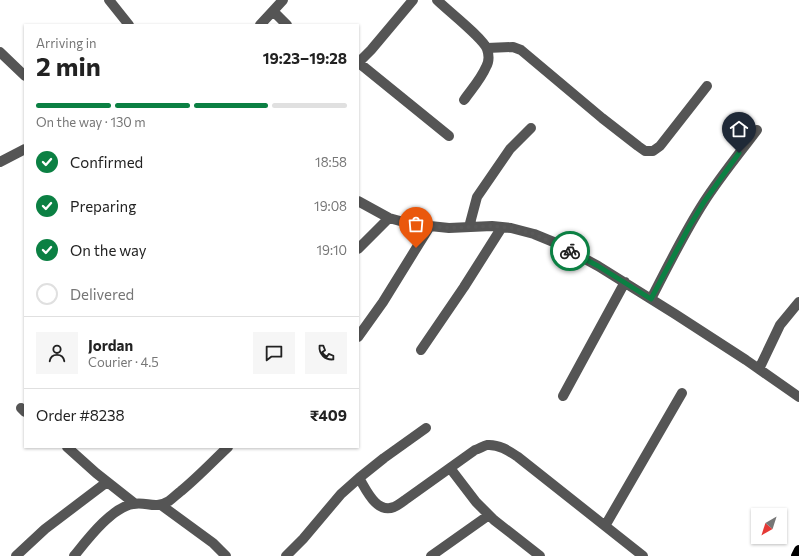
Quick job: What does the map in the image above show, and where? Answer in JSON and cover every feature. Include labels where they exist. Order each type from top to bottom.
[{"type":"main road","points":[[796,556],[799,550]]},
{"type":"street","points":[[109,0],[128,24]]},
{"type":"street","points":[[261,24],[283,0]]},
{"type":"street","points":[[359,62],[413,0]]},
{"type":"street","points":[[437,0],[480,39],[487,48],[488,58],[486,67],[464,100]]},
{"type":"street","points":[[273,11],[286,24]]},
{"type":"street","points":[[487,48],[513,47],[521,50],[602,118],[645,151],[653,151],[660,146],[707,86]]},
{"type":"street","points":[[0,52],[24,75]]},
{"type":"street","points":[[359,64],[449,136]]},
{"type":"street","points":[[469,227],[477,197],[510,149],[531,128]]},
{"type":"street","points":[[651,299],[704,202],[722,175],[757,130]]},
{"type":"street","points":[[0,162],[24,150]]},
{"type":"street","points":[[359,202],[389,218],[411,224],[449,228],[492,226],[512,228],[534,234],[556,243],[625,282],[799,397]]},
{"type":"street","points":[[359,247],[389,218]]},
{"type":"street","points":[[359,336],[383,302],[430,226]]},
{"type":"street","points":[[421,350],[464,287],[502,227]]},
{"type":"street","points":[[563,396],[625,282]]},
{"type":"street","points":[[758,369],[780,325],[799,302]]},
{"type":"street","points":[[605,526],[682,394]]},
{"type":"street","points":[[286,556],[303,540],[341,494],[384,458],[426,428]]},
{"type":"street","points":[[359,478],[372,499],[380,506],[387,508],[394,507],[475,450],[486,445],[500,447],[518,457],[643,556]]},
{"type":"street","points":[[68,448],[134,503]]},
{"type":"street","points":[[74,556],[99,527],[114,513],[125,506],[134,503],[161,505],[169,501],[227,448]]},
{"type":"street","points":[[450,468],[476,502],[489,515],[508,532],[540,556]]},
{"type":"street","points":[[16,556],[51,524],[107,482]]},
{"type":"street","points":[[161,505],[213,543],[226,556]]},
{"type":"street","points":[[431,556],[489,515]]},
{"type":"way so far","points":[[416,248],[430,226],[449,228],[492,226],[512,228],[534,234],[556,243],[570,251]]},
{"type":"route","points":[[570,251],[598,266],[651,299],[704,202],[739,153]]}]
